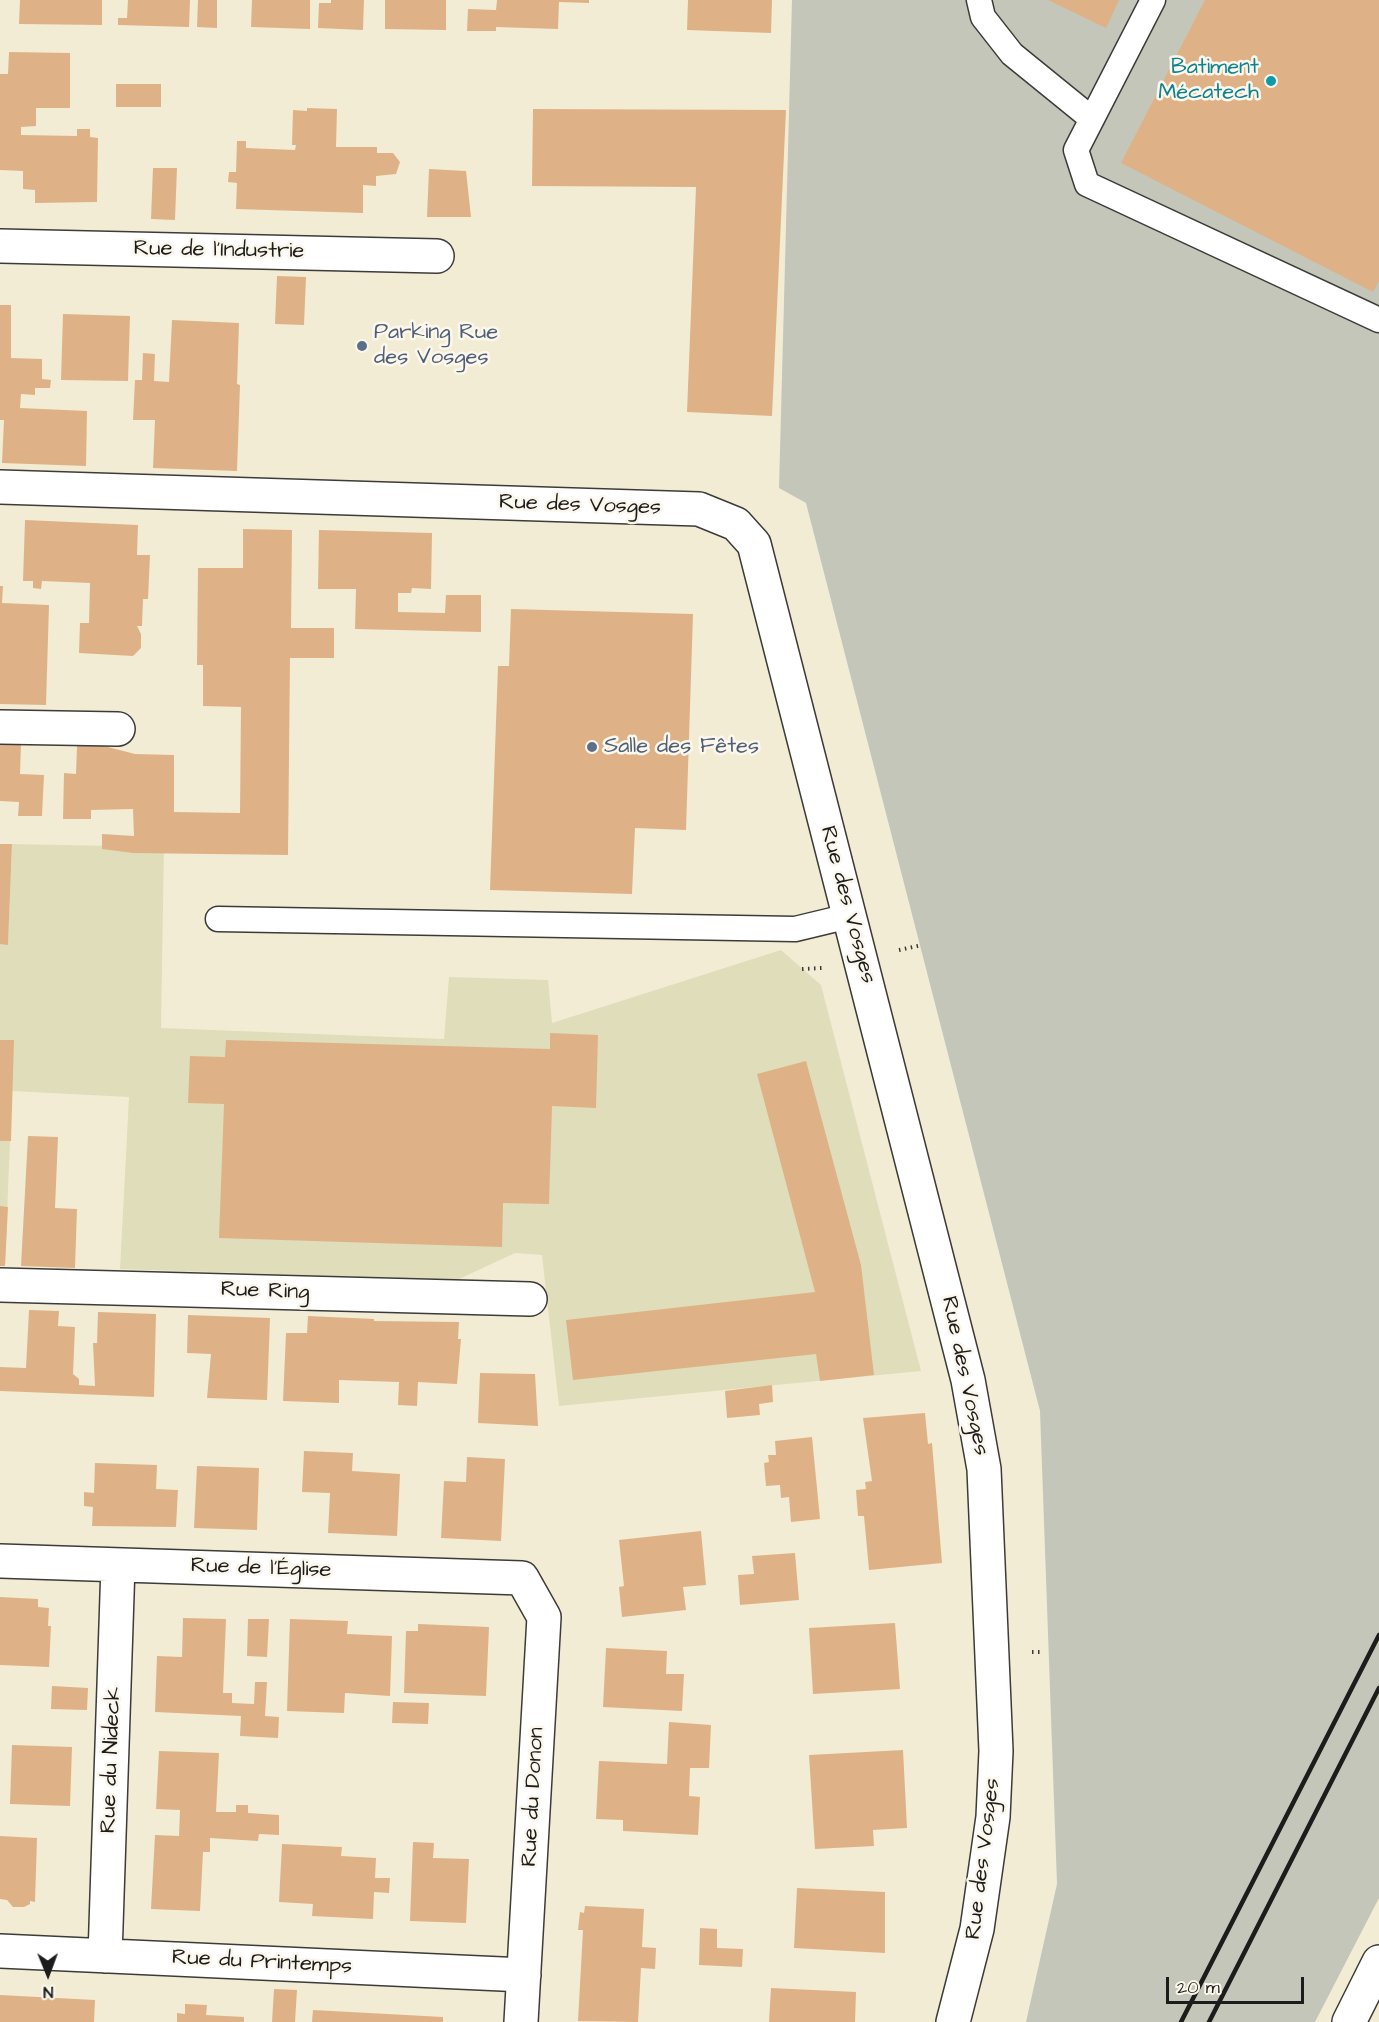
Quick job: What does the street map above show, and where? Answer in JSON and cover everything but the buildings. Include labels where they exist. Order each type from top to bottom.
[{"type":"street","name":"Rue de l'Industrie","points":[[0,246],[437,256]]},
{"type":"street","name":"Rue des Vosges","points":[[0,487],[699,510],[736,524],[754,544],[968,1380],[984,1469],[996,1751],[993,1817],[977,1929],[953,2022]]},
{"type":"street","points":[[0,727],[118,729]]},
{"type":"street","name":"Rue Ring","points":[[0,1285],[530,1299]]},
{"type":"street","name":"Rue de l'Église","points":[[0,1561],[522,1578]]},
{"type":"street","name":"Rue du Nideck","points":[[105,1956],[118,1565]]},
{"type":"street","name":"Rue du Donon","points":[[521,2022],[544,1617],[522,1578]]},
{"type":"street","name":"Rue du Printemps","points":[[0,1951],[524,1975]]},
{"type":"street","points":[[1349,2022],[1379,1962]]},
{"type":"lane","points":[[979,0],[983,17],[1012,54],[1092,119]]},
{"type":"lane","points":[[1154,0],[1076,150],[1088,184],[1379,320]]},
{"type":"lane","points":[[218,920],[795,929],[849,916]]},
{"type":"shaded area","points":[[792,0],[1379,0],[1379,1898],[1315,2022],[1026,2022],[1057,1884],[1040,1411],[806,503],[779,488]]},
{"type":"shaded area","points":[[12,844],[164,847],[161,1028],[444,1039],[449,977],[548,980],[552,1023],[781,950],[821,985],[921,1371],[559,1406],[542,1255],[515,1253],[457,1280],[120,1269],[129,1097],[12,1091],[5,1266],[0,1266],[0,944],[8,944]]},
{"type":"railway","points":[[1181,2022],[1379,1635]]},
{"type":"railway","points":[[1209,2022],[1379,1688]]},
{"type":"place","name":"Batiment Mécatech","points":[[1271,81]]},
{"type":"place","name":"Parking Rue des Vosges","points":[[362,346]]},
{"type":"place","name":"Salle des Fêtes","points":[[592,747]]}]
